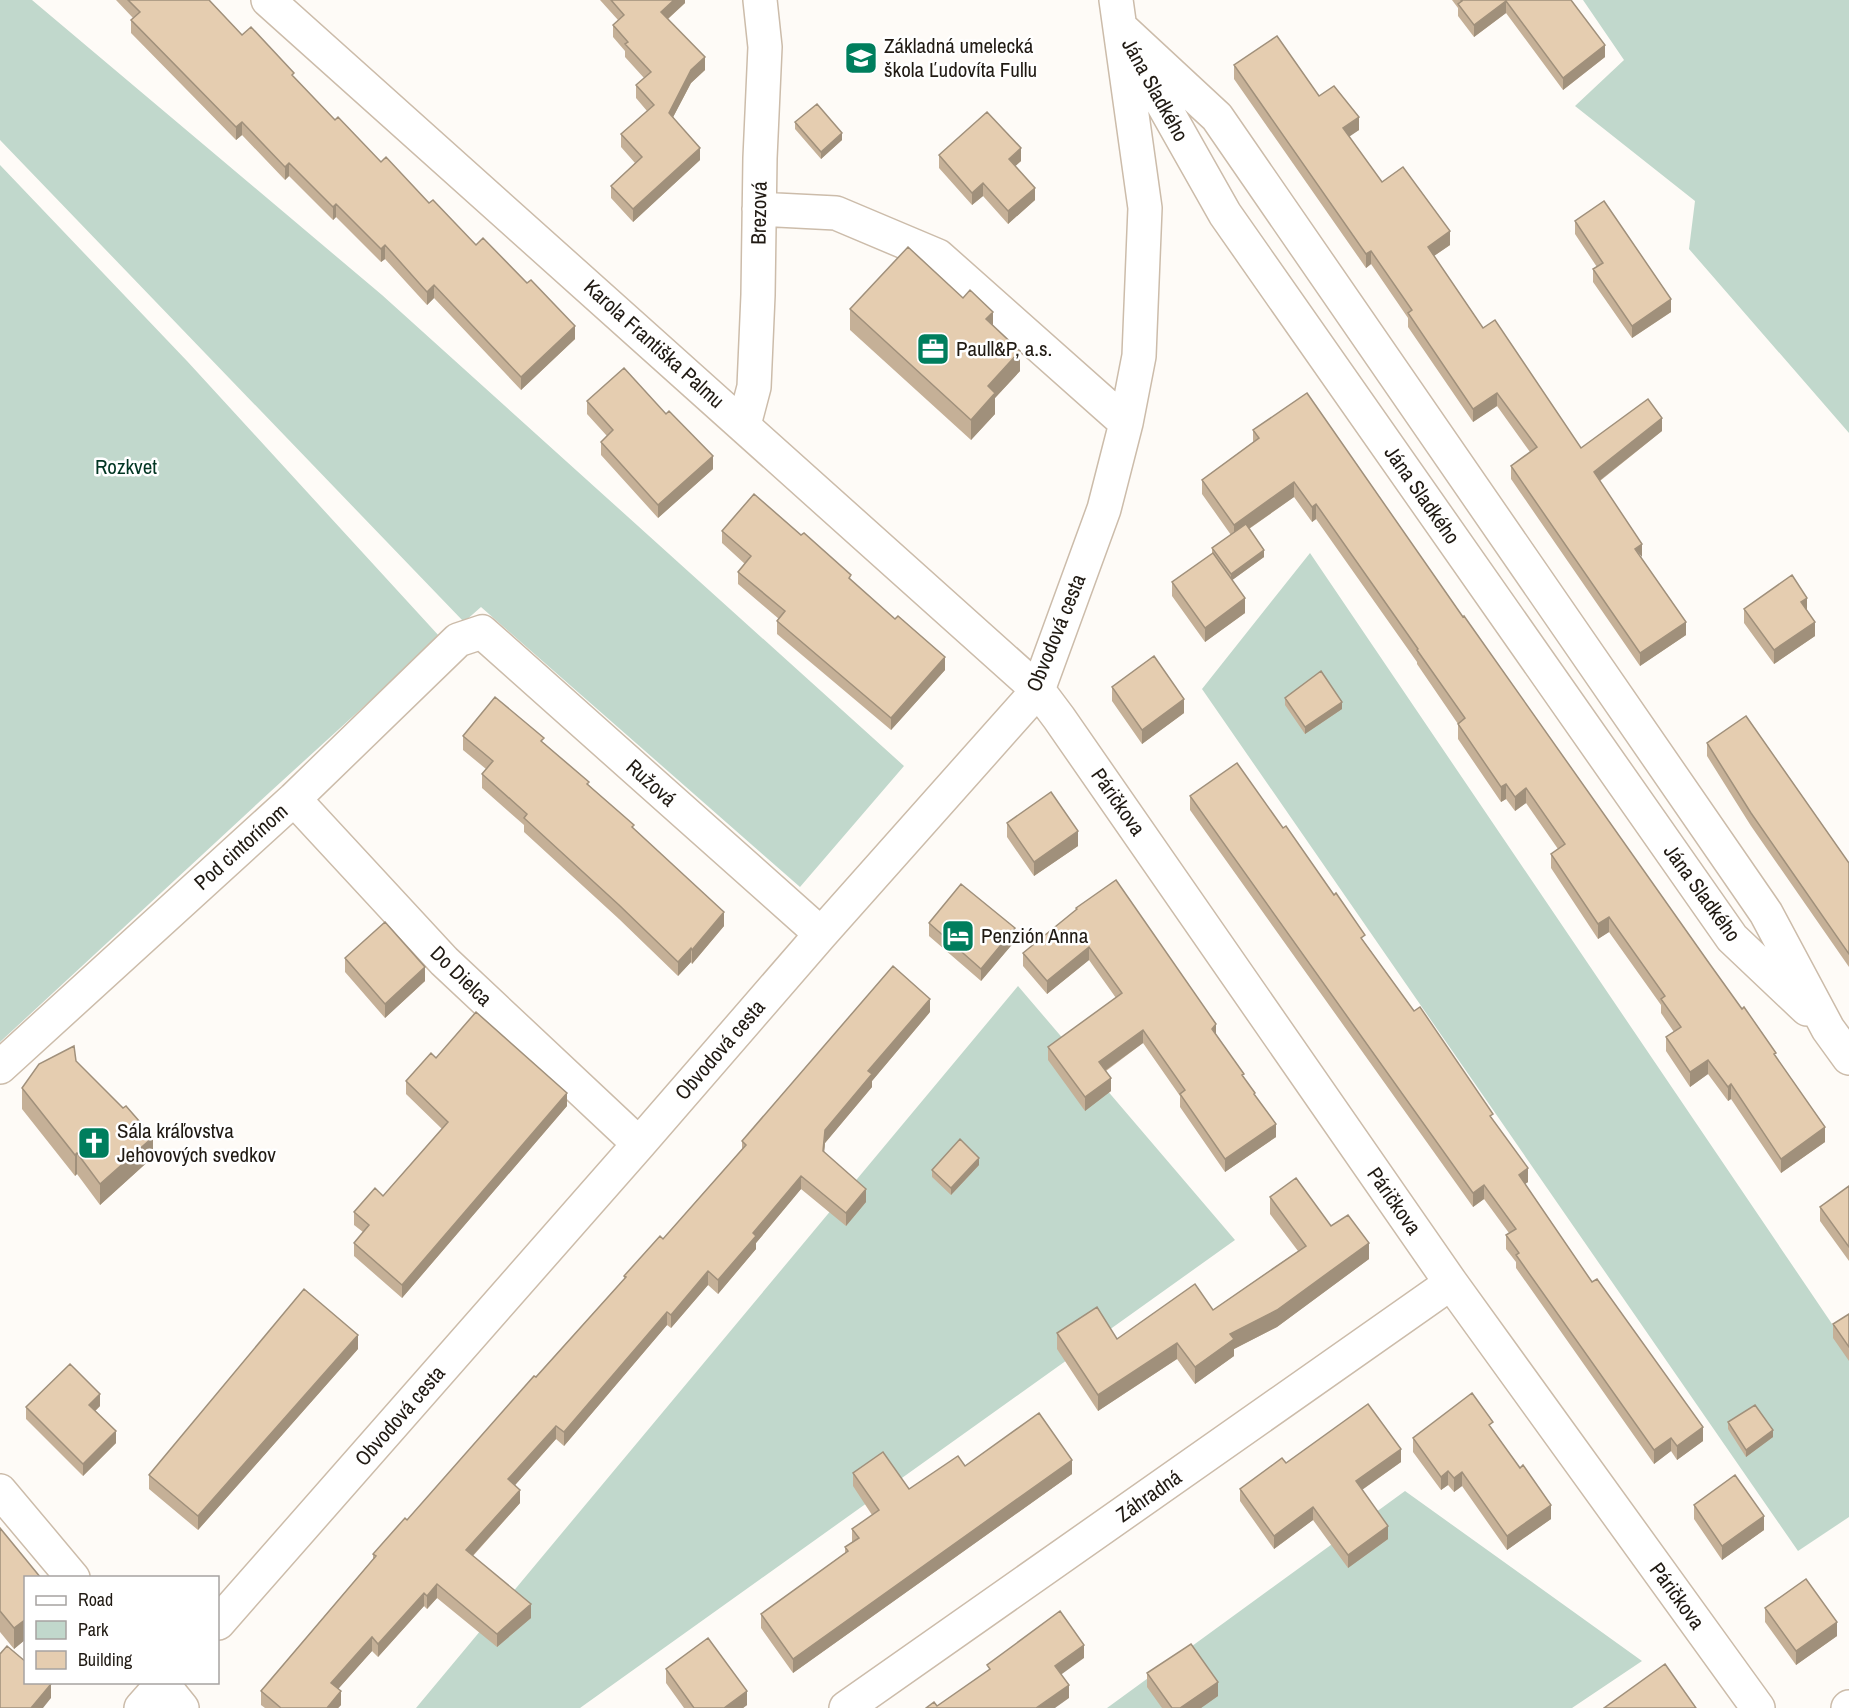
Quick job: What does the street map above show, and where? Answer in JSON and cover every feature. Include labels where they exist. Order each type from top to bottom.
[{"type":"street","name":"Karola Františka Palmu","points":[[268,0],[1038,690]]},
{"type":"street","name":"Brezová","points":[[744,425],[754,387],[765,47],[760,0]]},
{"type":"street","name":"Obvodová cesta","points":[[219,1622],[821,934],[1038,690],[1104,509],[1126,423],[1139,356],[1145,208],[1118,14]]},
{"type":"street","name":"Jána Sladkého","points":[[1118,14],[1225,214],[1732,938],[1828,1029]]},
{"type":"street","name":"Jána Sladkého","points":[[1118,14],[1217,117],[1766,913],[1828,1029],[1849,1058]]},
{"type":"street","points":[[759,209],[836,213],[938,256],[1126,423]]},
{"type":"street","name":"Pod cintorínom","points":[[0,1067],[294,799],[458,640],[482,632]]},
{"type":"street","name":"Ružová","points":[[482,632],[821,934]]},
{"type":"street","name":"Páričkova","points":[[1038,690],[1451,1283],[1758,1708]]},
{"type":"street","name":"Do Dielca","points":[[294,799],[444,961],[639,1144]]},
{"type":"street","name":"Záhradná","points":[[846,1708],[1451,1283]]},
{"type":"street","points":[[0,1491],[71,1576]]},
{"type":"street","points":[[141,1708],[168,1689]]},
{"type":"green space","points":[[0,0],[32,0],[382,295],[904,766],[800,887],[481,607],[464,622],[0,140]]},
{"type":"green space","points":[[1583,0],[1849,0],[1849,433],[1689,249],[1695,201],[1575,106],[1624,60]]},
{"type":"green space","name":"Rozkvet","points":[[0,165],[187,361],[440,637],[0,1042]]},
{"type":"green space","points":[[1310,553],[1849,1349],[1849,1517],[1798,1551],[1202,689]]},
{"type":"green space","points":[[1018,986],[1235,1240],[580,1708],[416,1708]]},
{"type":"green space","points":[[1405,1491],[1642,1661],[1572,1708],[1107,1708]]},
{"type":"building","points":[[128,0],[209,0],[242,35],[251,27],[335,120],[338,117],[381,162],[386,157],[429,203],[433,200],[476,245],[483,238],[527,283],[531,280],[575,326],[521,377],[434,285],[427,292],[385,245],[381,249],[336,204],[333,207],[289,163],[285,167],[242,122],[236,127],[131,20],[140,12]]},
{"type":"building","points":[[611,0],[674,0],[661,12],[705,57],[691,70],[669,113],[700,148],[633,209],[611,186],[642,157],[621,134],[654,105],[636,85],[651,72],[625,44],[628,42],[613,25],[624,15]]},
{"type":"building","points":[[1461,0],[1571,0],[1605,45],[1563,78],[1506,1],[1474,25],[1458,4]]},
{"type":"building","points":[[1277,36],[1319,96],[1334,86],[1359,117],[1343,128],[1382,182],[1403,167],[1450,231],[1428,247],[1483,328],[1495,320],[1581,448],[1648,399],[1662,418],[1594,472],[1642,544],[1635,549],[1686,622],[1640,653],[1511,466],[1537,447],[1497,393],[1473,409],[1408,313],[1412,310],[1371,251],[1366,254],[1234,65]]},
{"type":"building","points":[[817,104],[842,133],[821,152],[795,122]]},
{"type":"building","points":[[987,112],[1021,148],[1009,159],[1035,188],[1008,211],[983,183],[972,193],[939,155]]},
{"type":"building","points":[[1604,201],[1671,299],[1632,326],[1593,269],[1603,263],[1575,221]]},
{"type":"building","points":[[908,247],[963,298],[970,290],[993,312],[986,319],[1020,351],[988,386],[995,393],[971,420],[850,309]]},
{"type":"building","points":[[624,368],[666,414],[669,411],[713,456],[658,505],[601,442],[613,430],[587,401]]},
{"type":"building","points":[[1307,393],[1709,963],[1742,1009],[1744,1007],[1825,1127],[1781,1159],[1731,1084],[1728,1087],[1708,1060],[1690,1072],[1666,1037],[1681,1027],[1661,999],[1665,996],[1609,917],[1598,924],[1551,854],[1565,844],[1526,788],[1515,797],[1506,784],[1501,787],[1458,724],[1465,718],[1316,504],[1312,507],[1294,482],[1234,525],[1202,480],[1259,438],[1253,430]]},
{"type":"building","points":[[754,494],[801,535],[804,533],[895,619],[898,616],[945,657],[891,718],[777,621],[785,611],[738,572],[751,556],[722,531]]},
{"type":"building","points":[[1246,524],[1264,550],[1231,574],[1212,548]]},
{"type":"building","points":[[1213,553],[1245,598],[1205,628],[1172,582]]},
{"type":"building","points":[[1792,575],[1807,598],[1801,602],[1815,622],[1774,650],[1744,609]]},
{"type":"building","points":[[1154,656],[1184,699],[1142,730],[1112,687]]},
{"type":"building","points":[[1321,671],[1342,702],[1305,727],[1285,698]]},
{"type":"building","points":[[495,697],[544,738],[541,741],[589,782],[587,784],[634,825],[632,827],[724,912],[692,950],[691,948],[678,962],[524,818],[527,814],[482,774],[493,761],[463,736]]},
{"type":"building","points":[[1746,716],[1849,863],[1849,954],[1751,813],[1707,743]]},
{"type":"building","points":[[1237,763],[1283,828],[1286,826],[1334,895],[1336,893],[1365,935],[1361,938],[1414,1011],[1420,1007],[1493,1114],[1490,1116],[1528,1168],[1519,1175],[1592,1282],[1597,1279],[1703,1427],[1677,1446],[1671,1438],[1654,1450],[1516,1255],[1519,1253],[1506,1235],[1516,1229],[1484,1185],[1473,1193],[1190,796]]},
{"type":"building","points":[[1051,792],[1078,831],[1034,862],[1007,823]]},
{"type":"building","points":[[1116,880],[1216,1024],[1212,1029],[1276,1124],[1225,1159],[1180,1094],[1185,1090],[1143,1030],[1099,1062],[1111,1078],[1085,1097],[1048,1047],[1122,993],[1089,947],[1047,981],[1023,953],[1076,908]]},
{"type":"building","points":[[961,884],[1015,928],[981,969],[929,923]]},
{"type":"building","points":[[385,922],[425,967],[385,1004],[345,958]]},
{"type":"building","points":[[893,966],[930,999],[868,1071],[872,1074],[825,1130],[823,1151],[866,1189],[846,1213],[801,1176],[753,1233],[756,1236],[718,1280],[708,1271],[671,1315],[667,1312],[564,1432],[556,1426],[508,1479],[520,1490],[466,1550],[531,1604],[497,1634],[437,1584],[427,1596],[424,1593],[378,1644],[372,1637],[331,1683],[341,1691],[327,1708],[281,1708],[261,1691],[376,1556],[373,1554],[405,1518],[407,1520],[534,1376],[536,1377],[626,1277],[624,1276],[660,1236],[663,1239],[746,1145],[742,1141]]},
{"type":"building","points":[[476,1012],[567,1093],[402,1285],[354,1243],[369,1225],[354,1212],[375,1188],[383,1196],[448,1122],[406,1081],[431,1053],[436,1058]]},
{"type":"building","name":"Sála kráľovstva Jehovových svedkov","points":[[74,1046],[76,1061],[123,1108],[126,1106],[153,1137],[100,1184],[22,1088],[39,1064]]},
{"type":"building","points":[[960,1139],[979,1158],[951,1188],[932,1170]]},
{"type":"building","points":[[1296,1178],[1331,1226],[1348,1215],[1369,1243],[1277,1310],[1230,1334],[1234,1339],[1195,1367],[1177,1343],[1098,1395],[1057,1333],[1097,1307],[1117,1339],[1195,1284],[1213,1310],[1306,1246],[1270,1197]]},
{"type":"building","points":[[1849,1186],[1849,1247],[1820,1207]]},
{"type":"building","points":[[304,1289],[358,1335],[198,1516],[149,1475]]},
{"type":"building","points":[[1849,1314],[1849,1347],[1833,1324]]},
{"type":"building","points":[[70,1364],[100,1394],[89,1405],[116,1431],[83,1464],[26,1407]]},
{"type":"building","points":[[1472,1393],[1493,1422],[1489,1425],[1520,1468],[1523,1465],[1551,1505],[1507,1536],[1462,1472],[1454,1478],[1448,1471],[1441,1477],[1413,1438]]},
{"type":"building","points":[[1368,1404],[1401,1449],[1356,1481],[1388,1526],[1348,1555],[1313,1507],[1274,1536],[1240,1489],[1282,1458],[1286,1463]]},
{"type":"building","points":[[1755,1405],[1773,1430],[1746,1450],[1728,1422]]},
{"type":"building","points":[[1039,1413],[1072,1460],[793,1659],[761,1614],[848,1551],[845,1547],[859,1538],[852,1529],[879,1510],[853,1473],[883,1452],[909,1489],[958,1456],[965,1466]]},
{"type":"building","points":[[1735,1475],[1764,1516],[1722,1546],[1694,1505]]},
{"type":"building","points":[[0,1528],[39,1576],[24,1576],[24,1620],[14,1628],[0,1611]]},
{"type":"building","points":[[1806,1579],[1837,1622],[1796,1651],[1765,1608]]},
{"type":"building","points":[[1060,1611],[1084,1645],[1055,1666],[1069,1685],[1036,1708],[926,1708],[934,1702],[937,1706],[990,1669],[987,1665]]},
{"type":"building","points":[[708,1638],[747,1691],[724,1708],[694,1708],[666,1669]]},
{"type":"building","points":[[1191,1644],[1218,1682],[1180,1708],[1172,1708],[1147,1673]]},
{"type":"building","points":[[7,1646],[24,1660],[24,1684],[51,1684],[31,1708],[0,1708],[0,1654]]},
{"type":"building","points":[[1665,1664],[1696,1708],[1604,1708]]},
{"type":"place","name":"Základná umelecká škola Ľudovíta Fullu","points":[[861,58]]},
{"type":"place","name":"Paull&P, a.s.","points":[[933,349]]},
{"type":"place","name":"Penzión Anna","points":[[958,936]]},
{"type":"place","name":"Sála kráľovstva Jehovových svedkov","points":[[94,1143]]}]
